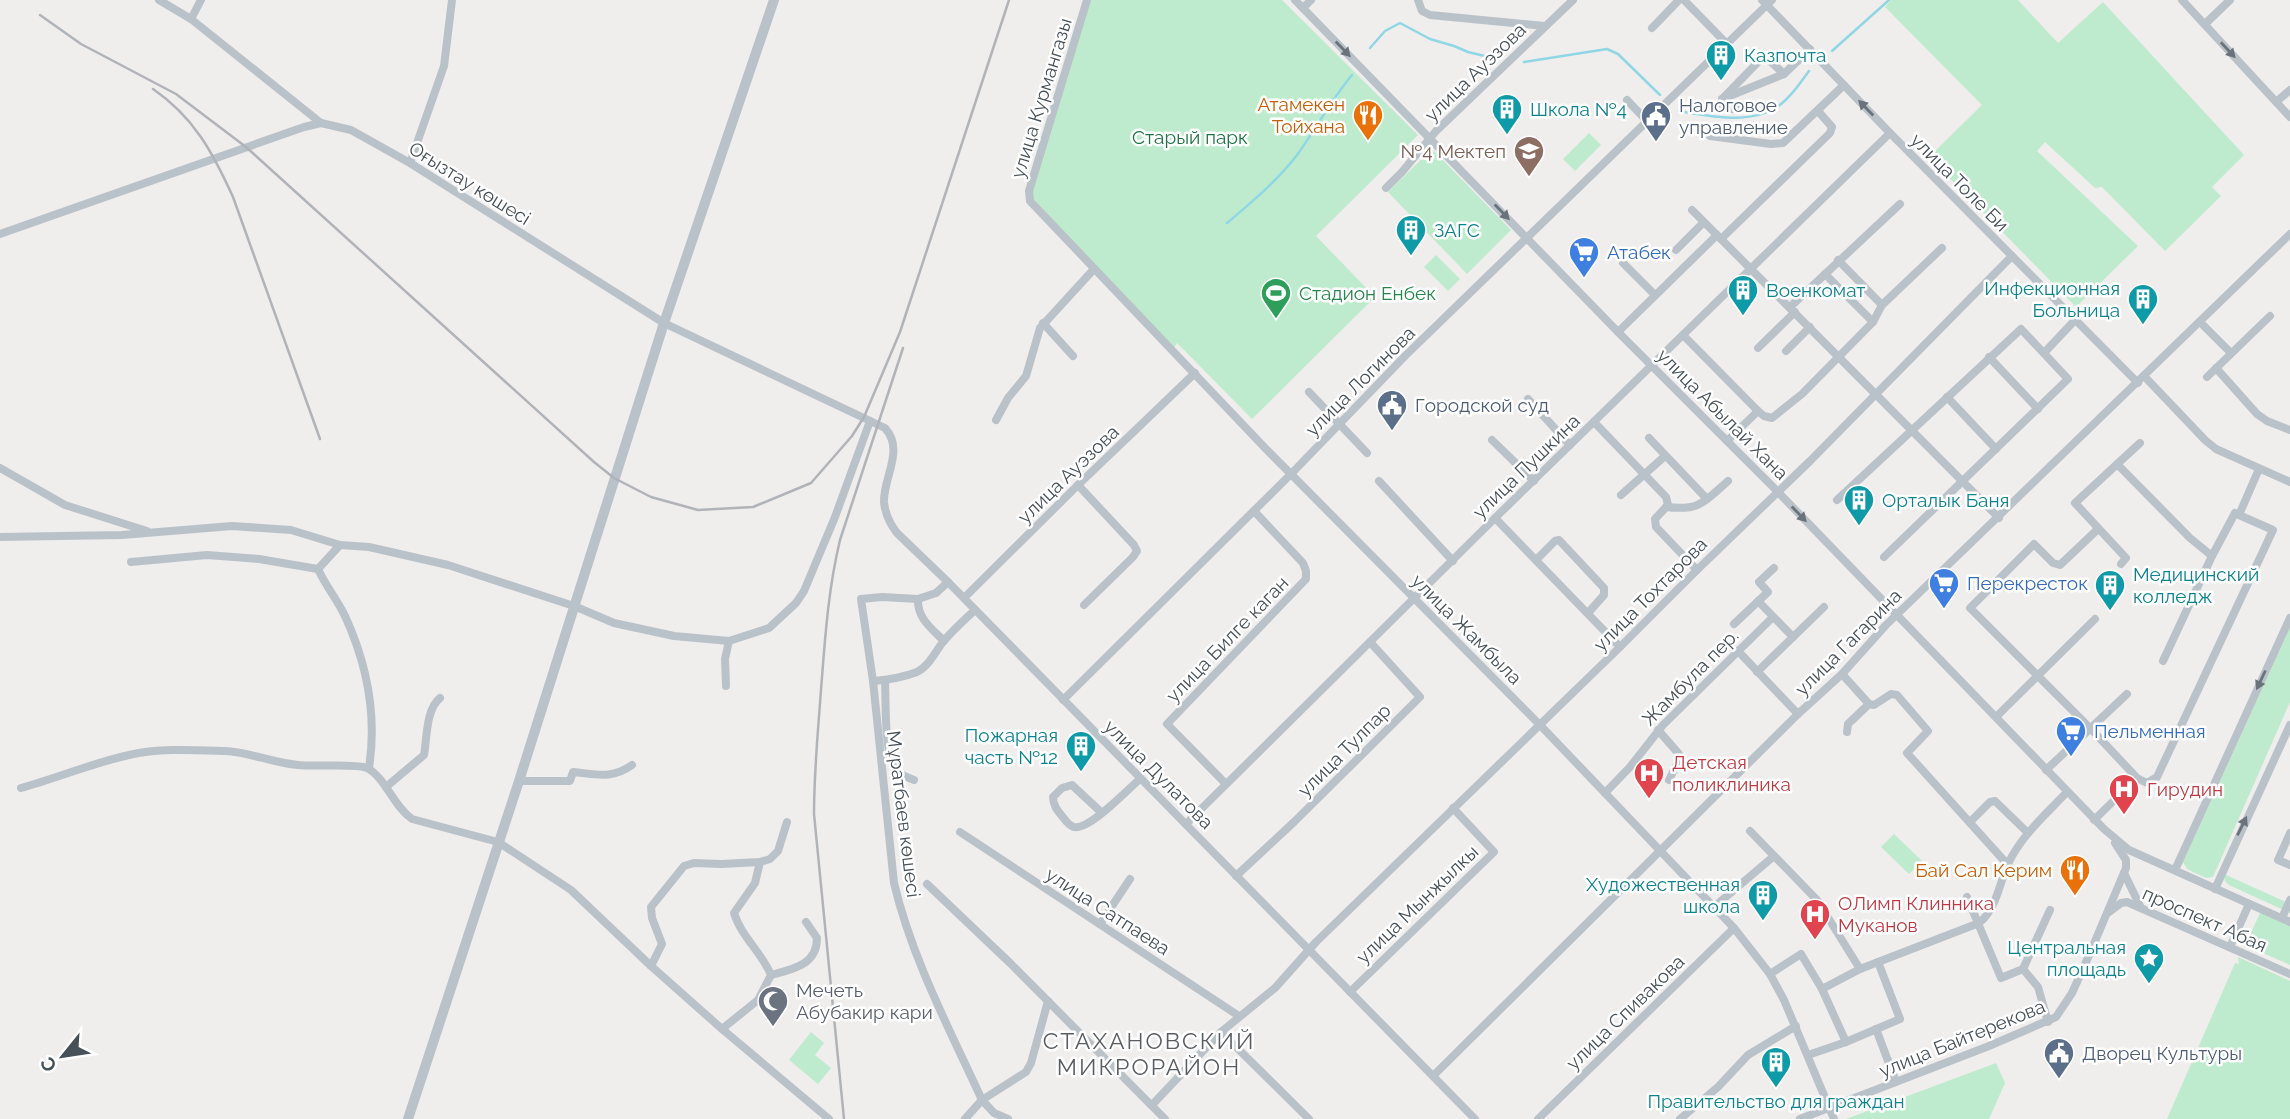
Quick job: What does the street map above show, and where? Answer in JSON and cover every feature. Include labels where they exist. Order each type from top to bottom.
[{"type":"street","points":[[159,0],[191,19],[321,124]]},
{"type":"street","points":[[191,19],[201,0]]},
{"type":"street","points":[[410,163],[444,66],[451,0]]},
{"type":"street","points":[[408,1119],[519,781],[664,323],[774,0]]},
{"type":"street","name":"улица Курмангазы","points":[[1033,206],[1028,194],[1087,0]]},
{"type":"street","name":"улица Абылай Хана","points":[[1295,0],[1778,492],[2094,820],[2129,850]]},
{"type":"street","points":[[1303,8],[1311,0]]},
{"type":"street","points":[[1418,0],[1422,11],[1430,15],[1545,26]]},
{"type":"street","name":"улица Ауэзова","points":[[1386,188],[1431,138],[1573,0]]},
{"type":"street","points":[[1652,28],[1681,0],[1727,44]]},
{"type":"street","points":[[2182,0],[2290,117]]},
{"type":"street","points":[[2205,24],[2230,0]]},
{"type":"street","name":"улица Логинова","points":[[1063,700],[1292,473],[1405,356],[1767,2]]},
{"type":"street","name":"улица Толе Би","points":[[1767,2],[1844,85],[2075,320],[2205,440],[2216,449],[2290,482]]},
{"type":"street","points":[[1722,99],[1784,74],[1811,49]]},
{"type":"street","points":[[1737,109],[1726,109],[1721,103],[1722,99],[1762,58],[1769,59],[1784,74]]},
{"type":"street","points":[[1710,136],[1771,144],[1783,143],[1844,85]]},
{"type":"street","points":[[2276,102],[2290,90]]},
{"type":"street","points":[[1627,100],[1647,121]]},
{"type":"street","points":[[1618,332],[1830,132],[1832,127],[1818,111]]},
{"type":"street","name":"Оғызтау көшесі","points":[[0,234],[304,127],[321,124],[351,130],[410,163],[664,323],[885,428]]},
{"type":"street","name":"улица Пушкина","points":[[1186,824],[1750,268],[1891,133]]},
{"type":"street","points":[[1758,348],[1838,260],[1900,204]]},
{"type":"street","name":"улица Жамбыла","points":[[1033,206],[1266,449],[1540,725],[1734,928],[1770,974],[1796,1026],[1834,1119]]},
{"type":"street","points":[[1692,210],[1999,518]]},
{"type":"street","points":[[1675,250],[1704,222]]},
{"type":"street","name":"улица Гагарина","points":[[1433,1076],[1798,714],[1842,674],[1897,616],[2290,234]]},
{"type":"street","points":[[1683,335],[1758,411],[1768,417],[1775,416],[1802,394],[1873,322],[1882,305],[1942,248]]},
{"type":"street","name":"улица Тохтарова","points":[[1239,1016],[1275,988],[1453,808],[1877,394],[2012,256]]},
{"type":"street","points":[[1838,260],[1882,305]]},
{"type":"street","points":[[1623,263],[1655,295]]},
{"type":"street","points":[[996,420],[1008,398],[1026,376],[1035,341],[1043,323],[1094,269]]},
{"type":"street","points":[[1825,274],[1873,322]]},
{"type":"street","points":[[2207,377],[2270,316]]},
{"type":"street","points":[[2044,353],[2075,320]]},
{"type":"street","points":[[2200,322],[2231,353]]},
{"type":"street","points":[[1043,323],[1073,356]]},
{"type":"street","points":[[1786,351],[1810,327]]},
{"type":"street","points":[[1837,500],[2021,329],[2068,379],[1884,557]]},
{"type":"street","points":[[1989,357],[2038,409]]},
{"type":"street","points":[[2216,368],[2257,414],[2290,430]]},
{"type":"street","name":"улица Ауэзова","points":[[964,598],[1195,373]]},
{"type":"street","points":[[1308,392],[1367,453]]},
{"type":"street","points":[[1947,397],[1996,449]]},
{"type":"street","points":[[1528,400],[1570,445]]},
{"type":"street","points":[[1727,441],[1758,411]]},
{"type":"street","points":[[0,537],[122,535],[244,527],[291,530],[340,545],[369,547],[448,565],[574,606],[614,623],[674,635],[729,641],[769,628],[796,603],[804,591],[835,517],[870,421]]},
{"type":"street","points":[[1594,422],[1666,497],[1666,507],[1655,519],[1656,527],[1696,569]]},
{"type":"street","name":"улица Дулатова","points":[[885,428],[891,437],[893,454],[884,504],[897,533],[1475,1119]]},
{"type":"street","points":[[1648,438],[1707,499]]},
{"type":"street","points":[[1492,440],[1534,481]]},
{"type":"street","points":[[2120,564],[2126,558],[2075,503],[2140,443]]},
{"type":"street","points":[[1621,495],[1665,456]]},
{"type":"street","points":[[2117,464],[2189,538],[2212,556]]},
{"type":"street","points":[[0,468],[65,505],[153,533]]},
{"type":"street","points":[[2098,528],[2060,565],[2053,563],[2034,544],[1970,608],[2137,778],[2147,783],[2157,777],[2273,530],[2239,515],[2259,469]]},
{"type":"street","points":[[1379,481],[1453,561]]},
{"type":"street","points":[[1666,507],[1686,510],[1696,507],[1728,481]]},
{"type":"street","points":[[1078,485],[1137,551],[1084,605]]},
{"type":"street","name":"улица Билге каган","points":[[1226,785],[1167,724],[1306,579],[1303,563],[1254,511]]},
{"type":"street","points":[[2163,661],[2235,513]]},
{"type":"street","points":[[1495,518],[1620,647]]},
{"type":"street","points":[[1536,560],[1559,540],[1604,589],[1604,595],[1588,612]]},
{"type":"street","points":[[318,569],[340,545]]},
{"type":"street","points":[[131,562],[207,555],[259,559],[318,569],[345,615],[365,672],[370,692],[369,768]]},
{"type":"street","points":[[1734,624],[1768,592],[1759,582],[1774,568]]},
{"type":"street","points":[[944,641],[922,619],[918,612],[918,599],[936,593],[948,582]]},
{"type":"street","name":"Мұратбаев көшесі","points":[[918,599],[861,599],[873,681],[894,883],[901,912],[917,954],[982,1100]]},
{"type":"street","points":[[1758,601],[1793,637]]},
{"type":"street","points":[[1757,671],[1824,607]]},
{"type":"street","points":[[873,681],[886,680],[922,668],[975,610]]},
{"type":"street","name":"Жамбула пер.","points":[[1605,793],[1630,767],[1658,730],[1773,617]]},
{"type":"street","points":[[2175,870],[2290,618]]},
{"type":"street","points":[[1996,718],[2095,619]]},
{"type":"street","points":[[726,686],[725,659],[729,641]]},
{"type":"street","name":"улица Тулпар","points":[[1236,876],[1420,697],[1370,642]]},
{"type":"street","points":[[1738,651],[1798,714]]},
{"type":"street","points":[[1842,674],[1869,704],[1874,705],[1894,693],[1928,730],[1907,753],[2008,864]]},
{"type":"street","points":[[886,680],[886,722],[894,768],[901,775],[914,780]]},
{"type":"street","points":[[2046,770],[2127,694]]},
{"type":"street","points":[[386,787],[425,755],[430,718],[435,702],[440,698]]},
{"type":"street","points":[[1847,732],[1848,724],[1869,704]]},
{"type":"street","points":[[2215,888],[2290,725]]},
{"type":"street","points":[[1658,730],[1680,758],[1669,780]]},
{"type":"street","points":[[21,788],[130,755],[174,751],[228,751],[292,765],[356,765],[369,768],[386,787],[401,812],[412,819],[499,842],[572,890],[651,966],[829,1119]]},
{"type":"street","points":[[519,781],[570,781],[573,772],[603,776],[615,774],[632,765]]},
{"type":"street","points":[[2094,820],[2137,778]]},
{"type":"street","points":[[1102,813],[1072,785],[1062,788],[1053,797],[1054,806],[1073,827],[1082,827],[1102,813],[1140,779]]},
{"type":"street","points":[[1822,989],[1860,969],[1984,919],[1997,896],[2008,864],[2028,833],[2067,792]]},
{"type":"street","points":[[1970,822],[1990,802],[1995,801],[2028,833]]},
{"type":"street","name":"улица Мынжылкы","points":[[1350,992],[1494,852],[1453,808]]},
{"type":"street","points":[[651,966],[662,944],[652,918],[652,904],[684,866],[694,863],[760,862],[770,859],[778,851],[787,822]]},
{"type":"street","points":[[2104,829],[2126,860],[2124,873],[2141,908]]},
{"type":"street","points":[[1749,831],[1817,900],[1860,969]]},
{"type":"street","name":"улица Сатпаева","points":[[960,832],[1239,1016]]},
{"type":"street","points":[[2290,833],[2278,860],[2290,865]]},
{"type":"street","name":"проспект Абая","points":[[2129,850],[2286,920]]},
{"type":"street","points":[[1714,907],[1774,856]]},
{"type":"street","points":[[760,862],[755,883],[734,913],[771,975]]},
{"type":"street","name":"улица Байтерекова","points":[[1800,1119],[2062,1018],[2124,873]]},
{"type":"street","points":[[1100,924],[1130,879]]},
{"type":"street","name":"Мұратбаев көшесі","points":[[927,884],[1010,962],[1166,1119]]},
{"type":"street","points":[[1967,897],[2001,978],[2023,969],[2050,910]]},
{"type":"street","points":[[2286,920],[2290,900]]},
{"type":"street","name":"проспект Абая","points":[[2109,912],[2125,901],[2290,974]]},
{"type":"street","points":[[2230,947],[2249,904]]},
{"type":"street","points":[[722,1029],[758,1000],[771,975],[808,962],[814,954],[817,938],[806,922]]},
{"type":"street","name":"улица Спивакова","points":[[1538,1119],[1734,928]]},
{"type":"street","points":[[1770,974],[1801,954],[1822,989],[1846,1042]]},
{"type":"street","points":[[1808,1055],[1846,1042],[1900,1018],[1878,962]]},
{"type":"street","points":[[2023,969],[2038,988],[2049,1022]]},
{"type":"street","points":[[965,1119],[982,1100],[1026,1072],[1031,1063],[1048,1001]]},
{"type":"street","points":[[1152,1105],[1239,1016]]},
{"type":"street","points":[[1681,1119],[1718,1087],[1748,1055],[1796,1026]]},
{"type":"street","points":[[1876,1028],[1896,1082]]},
{"type":"street","points":[[1221,1032],[1309,1119]]},
{"type":"street","points":[[982,1100],[994,1113],[1009,1119]]},
{"type":"green space","name":"Старый парк","points":[[1090,0],[1282,0],[1418,135],[1316,236],[1375,297],[1252,419],[1177,343],[1174,348],[1031,196]]},
{"type":"green space","points":[[1891,0],[2018,0],[2058,43],[2103,2],[2244,155],[2212,187],[2221,196],[2165,251],[2102,187],[2095,188],[2045,142],[2037,151],[2138,246],[2076,307],[1929,157],[1982,105],[1885,7]]},
{"type":"green space","points":[[1589,133],[1601,145],[1575,171],[1563,159]]},
{"type":"green space","points":[[1432,149],[1511,230],[1467,274],[1388,192]]},
{"type":"green space","points":[[1436,255],[1460,279],[1448,291],[1424,267]]},
{"type":"green space","points":[[2290,628],[2290,702],[2213,877],[2206,878],[2187,869],[2183,862]]},
{"type":"green space","points":[[1894,834],[1922,861],[1909,874],[1881,847]]},
{"type":"green space","points":[[2224,874],[2290,904],[2290,913],[2229,885]]},
{"type":"green space","points":[[2261,911],[2290,922],[2290,965],[2249,947],[2247,941]]},
{"type":"green space","points":[[2238,957],[2290,981],[2290,1119],[2167,1119],[2235,963],[2239,964]]},
{"type":"green space","points":[[811,1032],[824,1043],[815,1055],[831,1068],[818,1084],[789,1060]]},
{"type":"green space","points":[[1996,1063],[2005,1083],[1989,1119],[1846,1119]]},
{"type":"waterway","points":[[1832,51],[1889,0]]},
{"type":"waterway","points":[[1370,48],[1385,31],[1400,23],[1430,39],[1497,59]]},
{"type":"waterway","points":[[1524,62],[1607,49],[1618,54],[1660,95]]},
{"type":"waterway","points":[[1679,111],[1732,118],[1758,115],[1770,111],[1785,100],[1809,71]]},
{"type":"waterway","points":[[1227,223],[1289,165],[1352,75]]},
{"type":"railway","points":[[40,15],[81,44],[176,94],[246,147],[614,478],[651,497],[698,510],[753,507],[811,483],[852,436],[864,417],[900,332],[1009,0]]},
{"type":"railway","points":[[153,89],[191,124],[226,181],[320,439]]},
{"type":"railway","points":[[844,1119],[814,814],[815,767],[828,615],[840,540],[903,348]]},
{"type":"place","name":"Казпочта","points":[[1721,82]]},
{"type":"place","name":"Школа №4","points":[[1507,136]]},
{"type":"place","name":"Атамекен Тойхана","points":[[1368,142]]},
{"type":"place","name":"Налоговое управление","points":[[1656,143]]},
{"type":"place","name":"№4 Мектеп","points":[[1529,178]]},
{"type":"place","name":"ЗАГС","points":[[1411,257]]},
{"type":"place","name":"Атабек","points":[[1584,279]]},
{"type":"place","name":"Военкомат","points":[[1743,317]]},
{"type":"place","name":"Стадион Енбек","points":[[1276,320]]},
{"type":"place","name":"Инфекционная Больница","points":[[2143,326]]},
{"type":"place","name":"Городской суд","points":[[1392,432]]},
{"type":"place","name":"Орталык Баня","points":[[1859,527]]},
{"type":"place","name":"Перекресток","points":[[1944,610]]},
{"type":"place","name":"Медицинский колледж","points":[[2110,612]]},
{"type":"place","name":"Пельменная","points":[[2071,758]]},
{"type":"place","name":"Пожарная часть №12","points":[[1081,773]]},
{"type":"place","name":"Детская поликлиника","points":[[1649,800]]},
{"type":"place","name":"Гирудин","points":[[2124,816]]},
{"type":"place","name":"Бай Сал Керим","points":[[2075,897]]},
{"type":"place","name":"Художественная школа","points":[[1763,922]]},
{"type":"place","name":"ОЛимп Клинника Муканов","points":[[1815,941]]},
{"type":"place","name":"Центральная площадь","points":[[2149,985]]},
{"type":"place","name":"Мечеть Абубакир кари","points":[[773,1028]]},
{"type":"place","name":"Дворец Культуры","points":[[2059,1080]]},
{"type":"place","name":"Правительство для граждан","points":[[1776,1089]]},
{"type":"district","name":"СТАХАНОВСКИЙ МИКРОРАЙОН","points":[[1149,1054]]}]
